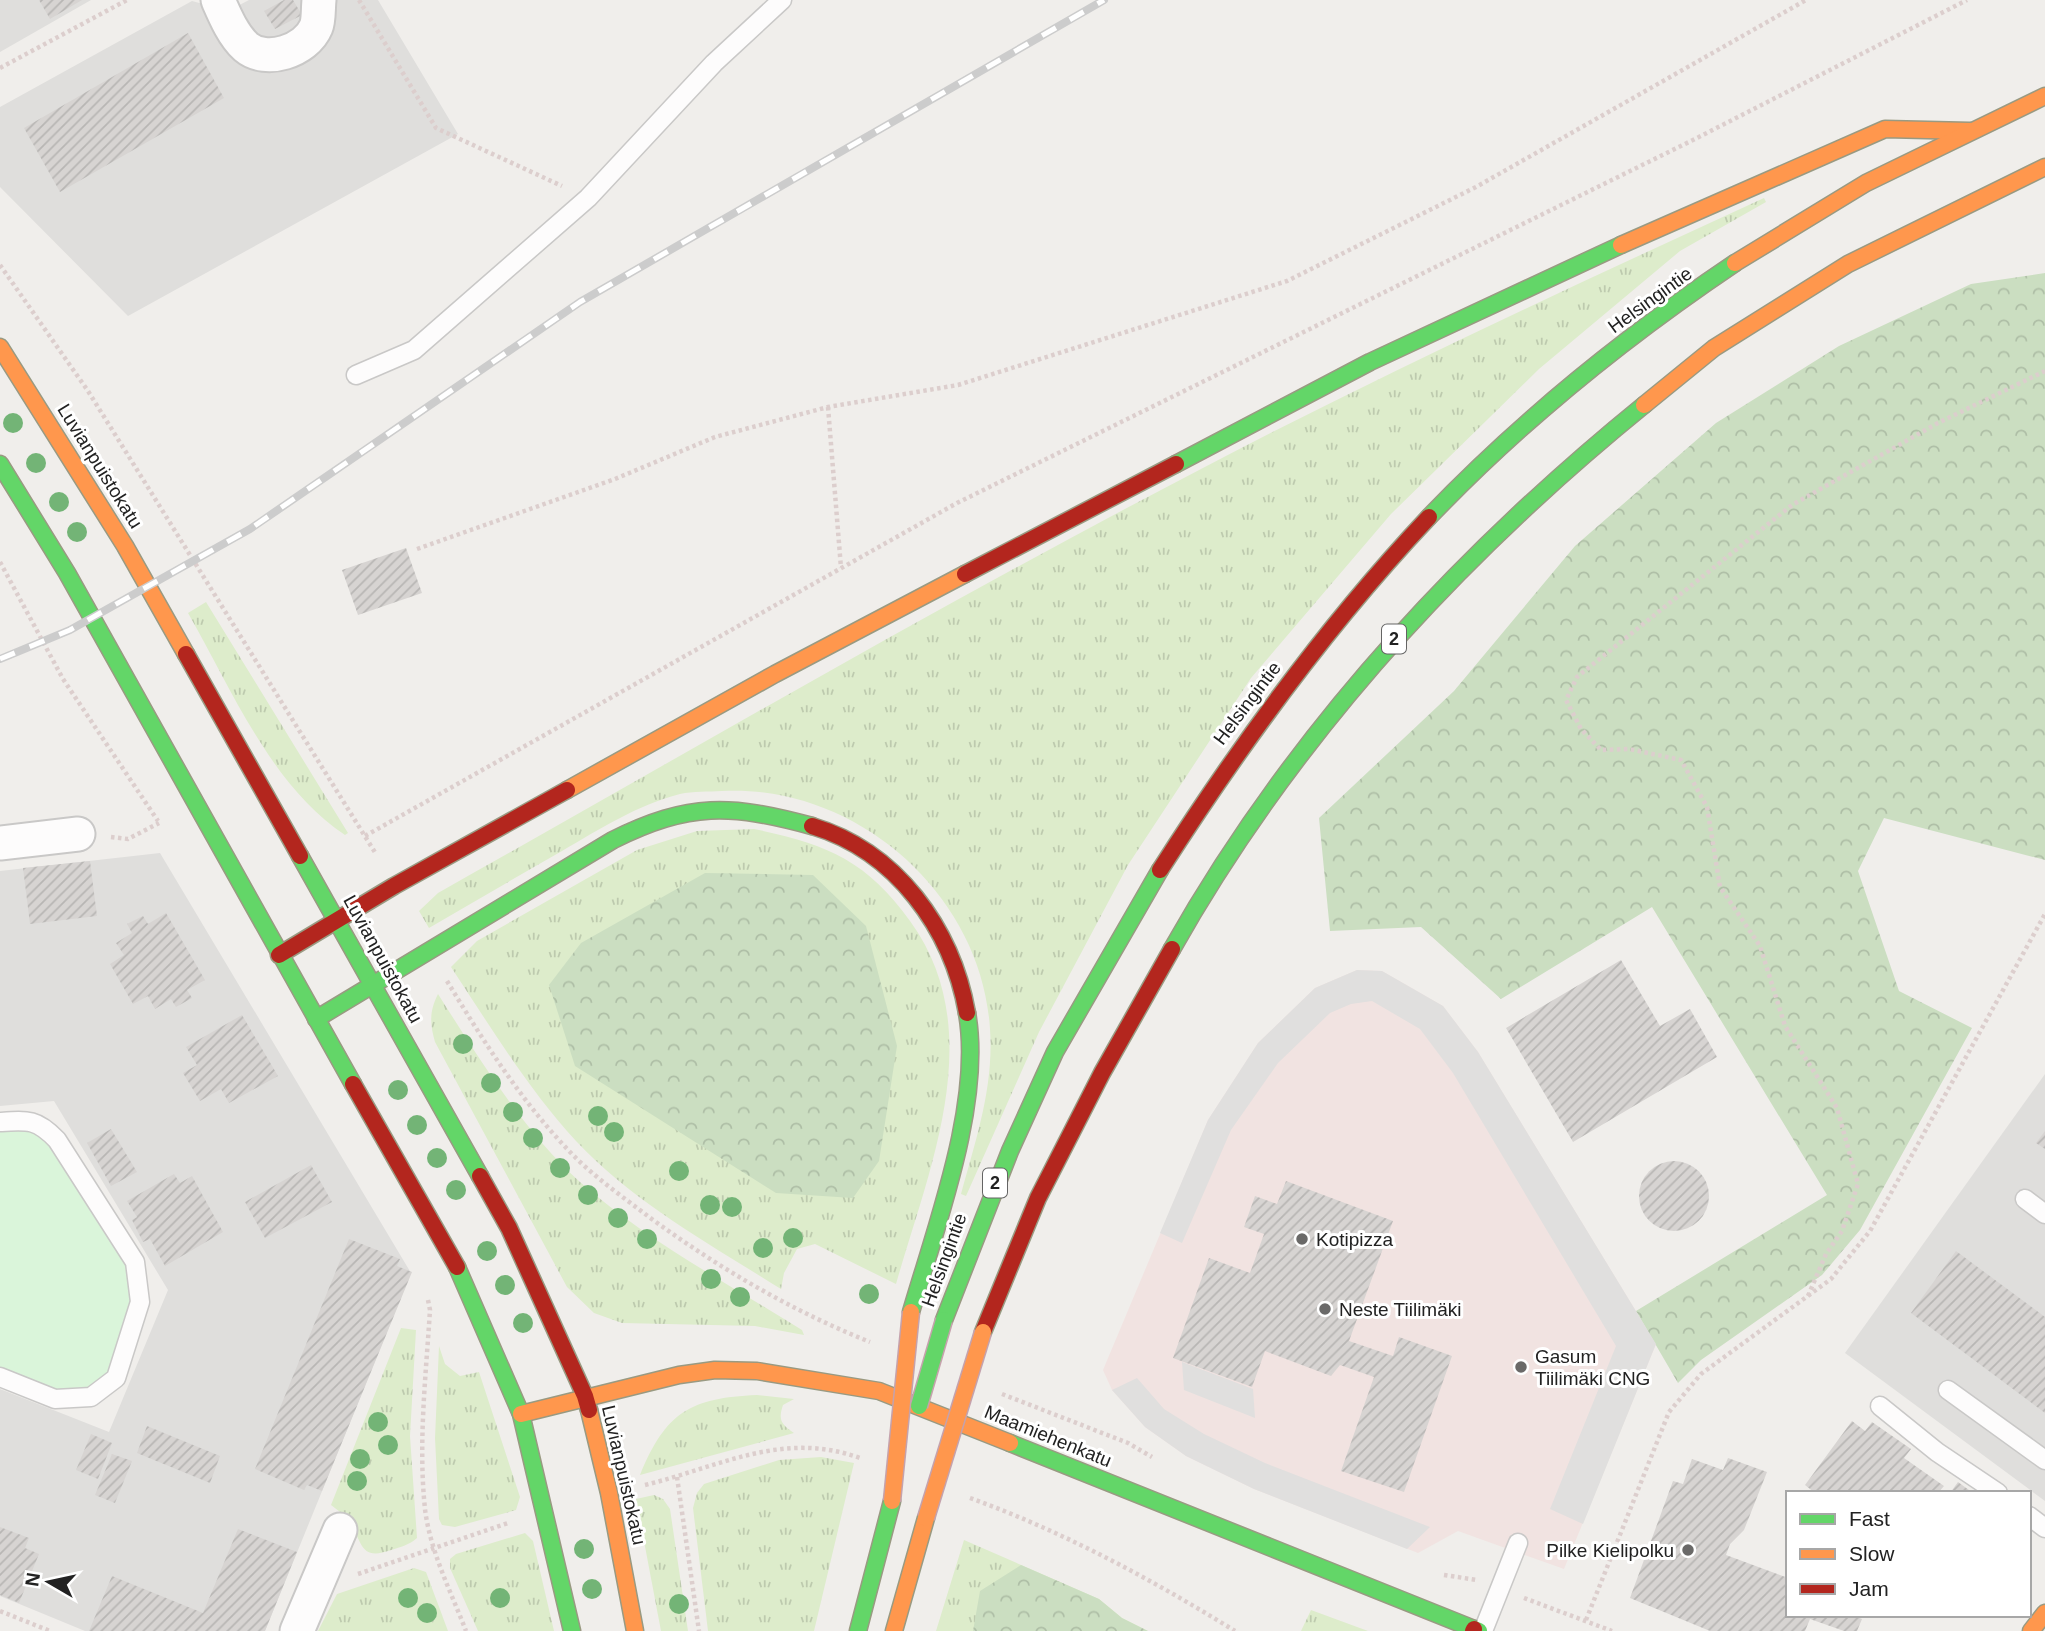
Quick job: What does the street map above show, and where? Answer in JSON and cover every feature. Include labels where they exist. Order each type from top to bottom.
[{"type":"main road","name":"Helsingintie","points":[[858,1631],[944,1320],[995,1182],[1056,1050],[1154,880],[1238,747],[1346,609],[1455,490],[1559,396],[1670,308],[1811,214],[1970,131],[2045,96]]},
{"type":"main road","points":[[279,955],[394,886],[775,674],[1370,362],[1577,264],[1885,129],[1970,131]]},
{"type":"main road","name":"2","points":[[894,1631],[983,1332],[1038,1198],[1102,1073],[1191,915],[1280,782],[1385,649],[1494,537],[1606,436],[1714,348],[1848,264],[1997,188],[2045,167]]},
{"type":"main road","name":"Luvianpuistokatu","points":[[0,347],[125,547],[509,1228],[585,1396],[609,1493],[635,1631]]},
{"type":"main road","points":[[0,464],[66,573],[279,955],[453,1257],[521,1414],[572,1631]]},
{"type":"main road","points":[[316,1019],[613,840],[646,825],[692,810],[750,811],[803,823],[852,842],[896,877],[934,917],[955,966],[967,1004],[970,1053],[946,1192],[911,1312],[892,1501]]},
{"type":"main road","name":"Maamiehenkatu","points":[[521,1414],[585,1396],[715,1370],[757,1371],[878,1391],[1477,1631]]},
{"type":"main road","points":[[2031,1631],[2045,1613]]},
{"type":"street","points":[[218,0],[229,24],[247,48],[269,57],[294,49],[315,28],[319,0]]},
{"type":"street","points":[[0,843],[78,834]]},
{"type":"street","points":[[297,1631],[340,1530]]},
{"type":"lane","points":[[356,375],[414,350],[588,198],[714,63],[782,0]]},
{"type":"lane","points":[[0,1122],[22,1120],[42,1124],[57,1140],[135,1262],[140,1302],[116,1378],[91,1397],[55,1399],[0,1377]]},
{"type":"lane","points":[[2025,1199],[2045,1214]]},
{"type":"lane","points":[[1948,1390],[2045,1460]]},
{"type":"lane","points":[[1880,1406],[1937,1452],[1995,1491]]},
{"type":"lane","points":[[1477,1631],[1500,1589],[1518,1543]]},
{"type":"path","points":[[0,68],[127,0]]},
{"type":"path","points":[[359,0],[436,128],[588,198]]},
{"type":"path","points":[[417,549],[615,479],[715,437],[828,407],[958,384],[1287,281],[1476,187],[1806,0]]},
{"type":"path","points":[[365,836],[957,503],[1693,140],[1967,0]]},
{"type":"path","points":[[0,265],[88,391],[394,886]]},
{"type":"path","points":[[1808,1296],[1826,1254],[1842,1231],[1858,1184],[1836,1108],[1785,1026],[1760,946],[1720,887],[1707,807],[1681,760],[1629,749],[1601,750],[1580,729],[1566,700],[1577,677],[1793,505],[1938,423],[2045,371]]},
{"type":"path","points":[[828,407],[841,568]]},
{"type":"path","points":[[0,562],[63,679],[166,835]]},
{"type":"path","points":[[128,839],[159,822]]},
{"type":"path","points":[[1586,1620],[1670,1412],[1701,1374],[1831,1279],[1870,1231],[2045,914]]},
{"type":"path","points":[[429,953],[491,1054],[572,1154],[634,1205],[749,1284],[797,1310],[878,1345]]},
{"type":"path","points":[[426,1289],[430,1310],[422,1431],[425,1510],[435,1550],[466,1631]]},
{"type":"path","points":[[991,1389],[1128,1443],[1162,1463]]},
{"type":"path","points":[[609,1493],[677,1477],[778,1447],[807,1447],[848,1454],[872,1462]]},
{"type":"path","points":[[677,1477],[699,1631]]},
{"type":"path","points":[[958,1494],[1081,1545],[1154,1582],[1235,1631]]},
{"type":"path","points":[[322,1573],[356,1575],[435,1550],[544,1510]]},
{"type":"path","points":[[1433,1575],[1464,1576],[1612,1631]]},
{"type":"path","points":[[0,1611],[50,1631]]},
{"type":"path","points":[[1592,1631],[1594,1624]]},
{"type":"shaded area","points":[[0,0],[91,0],[0,52]]},
{"type":"shaded area","points":[[249,0],[378,0],[458,134],[128,316],[0,187],[0,107],[192,1],[228,11]]},
{"type":"shaded area","points":[[160,853],[411,1273],[265,1631],[85,1631],[0,1596],[0,1389],[109,1432],[168,1290],[54,1101],[0,1106],[0,871]]},
{"type":"shaded area","points":[[1357,970],[1382,971],[1443,1006],[1478,1052],[1656,1344],[1564,1569],[1458,1531],[1418,1553],[1254,1489],[1186,1456],[1145,1427],[1112,1390],[1103,1370],[1208,1120],[1258,1043],[1315,988]]},
{"type":"shaded area","points":[[1357,970],[1382,971],[1443,1006],[1478,1052],[1656,1344],[1583,1524],[1550,1509],[1616,1346],[1453,1073],[1420,1029],[1372,1001],[1351,1004],[1330,1013],[1278,1063],[1231,1130],[1182,1243],[1160,1233],[1208,1120],[1258,1043],[1315,988]]},
{"type":"shaded area","points":[[2045,1074],[2045,1501],[1845,1353]]},
{"type":"shaded area","points":[[1182,1362],[1253,1389],[1255,1418],[1184,1390]]},
{"type":"shaded area","points":[[1137,1378],[1164,1409],[1204,1434],[1265,1463],[1430,1527],[1407,1549],[1254,1489],[1186,1456],[1145,1427],[1112,1390]]},
{"type":"green space","points":[[1764,198],[1766,202],[1680,251],[1539,369],[1391,514],[1251,678],[1128,865],[1039,1032],[966,1196],[961,1194],[983,1113],[991,1050],[982,980],[964,934],[937,893],[903,857],[864,828],[819,806],[772,794],[722,791],[685,793],[649,804],[619,818],[429,928],[419,911],[438,893],[913,624],[1105,520],[1271,433],[1411,364]]},
{"type":"green space","points":[[2045,273],[2045,860],[1884,818],[1858,871],[1899,991],[1972,1028],[1860,1230],[1822,1275],[1701,1360],[1678,1383],[1636,1311],[1827,1195],[1652,907],[1501,999],[1421,927],[1330,931],[1319,818],[1454,691],[1575,546],[1716,423],[1839,346],[1971,284]]},
{"type":"green space","points":[[206,602],[348,833],[345,835],[295,790],[255,734],[188,613]]},
{"type":"green space","points":[[754,829],[823,848],[860,869],[894,900],[910,921],[934,963],[946,1008],[949,1054],[945,1100],[936,1147],[896,1284],[815,1244],[797,1249],[784,1273],[781,1289],[647,1203],[598,1163],[558,1121],[510,1057],[451,967],[477,941],[637,850],[697,831]]},
{"type":"green space","points":[[705,873],[813,875],[866,926],[897,1046],[879,1161],[853,1198],[776,1193],[575,1066],[549,985],[581,943]]},
{"type":"green space","points":[[438,994],[521,1117],[559,1162],[580,1182],[659,1242],[802,1330],[804,1335],[755,1326],[622,1323],[594,1313],[567,1287],[435,1042],[431,1018]]},
{"type":"green space","points":[[0,1122],[42,1124],[135,1262],[140,1302],[116,1378],[91,1397],[55,1399],[0,1377]]},
{"type":"green space","points":[[401,1328],[416,1330],[410,1436],[417,1538],[402,1547],[372,1553],[363,1547],[348,1520],[331,1505]]},
{"type":"green space","points":[[439,1346],[445,1364],[460,1376],[479,1372],[520,1497],[516,1510],[455,1527],[442,1525],[439,1519],[435,1438]]},
{"type":"green space","points":[[757,1395],[794,1399],[783,1405],[781,1418],[783,1424],[794,1433],[640,1475],[660,1436],[683,1412],[714,1400]]},
{"type":"green space","points":[[821,1457],[854,1463],[814,1631],[708,1631],[693,1508],[697,1493],[704,1484],[779,1460]]},
{"type":"green space","points":[[654,1495],[663,1499],[670,1509],[688,1631],[661,1631],[636,1499]]},
{"type":"green space","points":[[525,1533],[533,1541],[554,1631],[478,1631],[450,1568],[450,1559],[456,1554]]},
{"type":"green space","points":[[964,1540],[1099,1599],[1122,1618],[1148,1631],[936,1631]]},
{"type":"green space","points":[[1021,1565],[1099,1599],[1122,1618],[1148,1631],[973,1631],[980,1591]]},
{"type":"green space","points":[[414,1568],[426,1572],[448,1631],[318,1631],[337,1594]]},
{"type":"green space","points":[[1311,1610],[1368,1631],[1301,1631]]},
{"type":"building","points":[[39,0],[82,0],[50,19]]},
{"type":"building","points":[[284,0],[293,0],[302,15],[275,29],[264,11]]},
{"type":"building","points":[[188,33],[224,98],[60,192],[24,128]]},
{"type":"building","points":[[406,548],[422,593],[358,615],[342,570]]},
{"type":"building","points":[[90,861],[97,916],[30,924],[23,868]]},
{"type":"building","points":[[166,913],[205,980],[187,990],[192,998],[176,1007],[171,999],[155,1009],[148,996],[133,1004],[110,964],[124,955],[116,943],[132,933],[127,924],[143,916],[148,924]]},
{"type":"building","points":[[1621,960],[1660,1026],[1690,1009],[1717,1057],[1573,1142],[1506,1028]]},
{"type":"building","points":[[242,1015],[278,1076],[229,1103],[221,1089],[200,1101],[183,1073],[197,1065],[186,1047]]},
{"type":"building","points":[[111,1129],[137,1172],[111,1186],[87,1143]]},
{"type":"building","points":[[2045,1131],[2045,1149],[2036,1143]]},
{"type":"building","points":[[1674,1161],[1699,1171],[1709,1196],[1699,1221],[1674,1231],[1649,1221],[1639,1196],[1649,1171]]},
{"type":"building","points":[[311,1165],[332,1202],[265,1238],[245,1202]]},
{"type":"building","points":[[174,1174],[180,1183],[192,1176],[223,1232],[165,1266],[150,1239],[143,1242],[132,1220],[137,1217],[127,1201]]},
{"type":"building","name":"Neste Tiilimäki","points":[[1286,1181],[1393,1221],[1349,1341],[1393,1356],[1399,1337],[1452,1356],[1404,1492],[1341,1471],[1374,1377],[1340,1365],[1331,1376],[1265,1351],[1252,1387],[1173,1358],[1209,1258],[1250,1273],[1264,1234],[1244,1227],[1255,1196],[1277,1204]]},
{"type":"building","points":[[349,1239],[400,1259],[397,1266],[412,1272],[322,1491],[307,1485],[304,1490],[255,1469]]},
{"type":"building","points":[[1956,1251],[2045,1317],[2045,1413],[1911,1313]]},
{"type":"building","points":[[1852,1421],[1865,1431],[1872,1422],[1911,1449],[1904,1458],[1944,1486],[1940,1491],[1812,1491],[1805,1485]]},
{"type":"building","points":[[147,1426],[220,1456],[210,1483],[137,1453]]},
{"type":"building","points":[[91,1434],[112,1443],[98,1479],[76,1470]]},
{"type":"building","points":[[112,1454],[132,1461],[115,1503],[95,1495]]},
{"type":"building","name":"Pilke Kielipolku","points":[[1728,1458],[1767,1472],[1744,1530],[1730,1544],[1726,1555],[1786,1577],[1786,1617],[1857,1617],[1862,1619],[1857,1631],[1844,1631],[1810,1619],[1805,1631],[1710,1631],[1630,1598],[1673,1481],[1683,1484],[1692,1459],[1723,1470]]},
{"type":"building","points":[[1958,1482],[1970,1491],[1951,1491]]},
{"type":"building","points":[[0,1527],[29,1538],[25,1548],[39,1554],[19,1603],[0,1595]]},
{"type":"building","points":[[238,1529],[297,1552],[265,1631],[89,1631],[112,1576],[203,1613]]},
{"type":"railway","points":[[0,659],[70,630],[250,529],[580,302],[1104,0]]},
{"type":"traffic: fast","points":[[1176,464],[1370,362],[1621,245]]},
{"type":"traffic: fast","points":[[1429,517],[1500,447],[1575,382],[1654,320],[1735,263]]},
{"type":"traffic: fast","points":[[1172,949],[1219,871],[1270,796],[1324,724],[1382,655],[1508,524],[1644,405]]},
{"type":"traffic: fast","points":[[0,464],[67,573],[353,1084]]},
{"type":"traffic: fast","points":[[316,1019],[613,840],[640,828],[688,813],[711,810],[757,814],[812,826]]},
{"type":"traffic: fast","points":[[300,856],[480,1176]]},
{"type":"traffic: fast","points":[[944,1320],[1010,1151],[1055,1052],[1160,870]]},
{"type":"traffic: fast","points":[[911,1312],[944,1203],[963,1124],[969,1085],[967,1013]]},
{"type":"traffic: fast","points":[[457,1267],[521,1414],[572,1631]]},
{"type":"traffic: fast","points":[[919,1406],[944,1320]]},
{"type":"traffic: fast","points":[[1010,1443],[1479,1631]]},
{"type":"traffic: fast","points":[[858,1631],[892,1501]]},
{"type":"traffic: slow","points":[[1735,263],[1866,183],[2045,96]]},
{"type":"traffic: slow","points":[[1621,245],[1885,129],[1970,131]]},
{"type":"traffic: slow","points":[[1644,405],[1714,348],[1848,264],[2045,167]]},
{"type":"traffic: slow","points":[[0,347],[125,546],[186,654]]},
{"type":"traffic: slow","points":[[567,790],[775,674],[965,574]]},
{"type":"traffic: slow","points":[[892,1501],[911,1312]]},
{"type":"traffic: slow","points":[[926,1518],[983,1332]]},
{"type":"traffic: slow","points":[[521,1414],[679,1375],[715,1370],[757,1371],[879,1391],[1010,1443]]},
{"type":"traffic: slow","points":[[589,1410],[609,1493],[635,1631]]},
{"type":"traffic: slow","points":[[894,1631],[926,1518]]},
{"type":"traffic: slow","points":[[2031,1631],[2045,1613]]},
{"type":"traffic: jam","points":[[965,574],[1176,464]]},
{"type":"traffic: jam","points":[[1160,870],[1221,777],[1286,687],[1355,600],[1429,517]]},
{"type":"traffic: jam","points":[[186,654],[300,856]]},
{"type":"traffic: jam","points":[[279,955],[394,886],[567,790]]},
{"type":"traffic: jam","points":[[812,826],[842,838],[870,854],[894,874],[915,897],[934,923],[948,951],[967,1013]]},
{"type":"traffic: jam","points":[[983,1332],[1038,1198],[1102,1073],[1172,949]]},
{"type":"traffic: jam","points":[[353,1084],[457,1267]]},
{"type":"traffic: jam","points":[[480,1176],[509,1228],[589,1410]]},
{"type":"place","name":"Kotipizza","points":[[1302,1239]]},
{"type":"place","name":"Neste Tiilimäki","points":[[1325,1309]]},
{"type":"place","name":"Gasum Tiilimäki CNG","points":[[1521,1367]]},
{"type":"place","name":"Pilke Kielipolku","points":[[1688,1550]]}]
